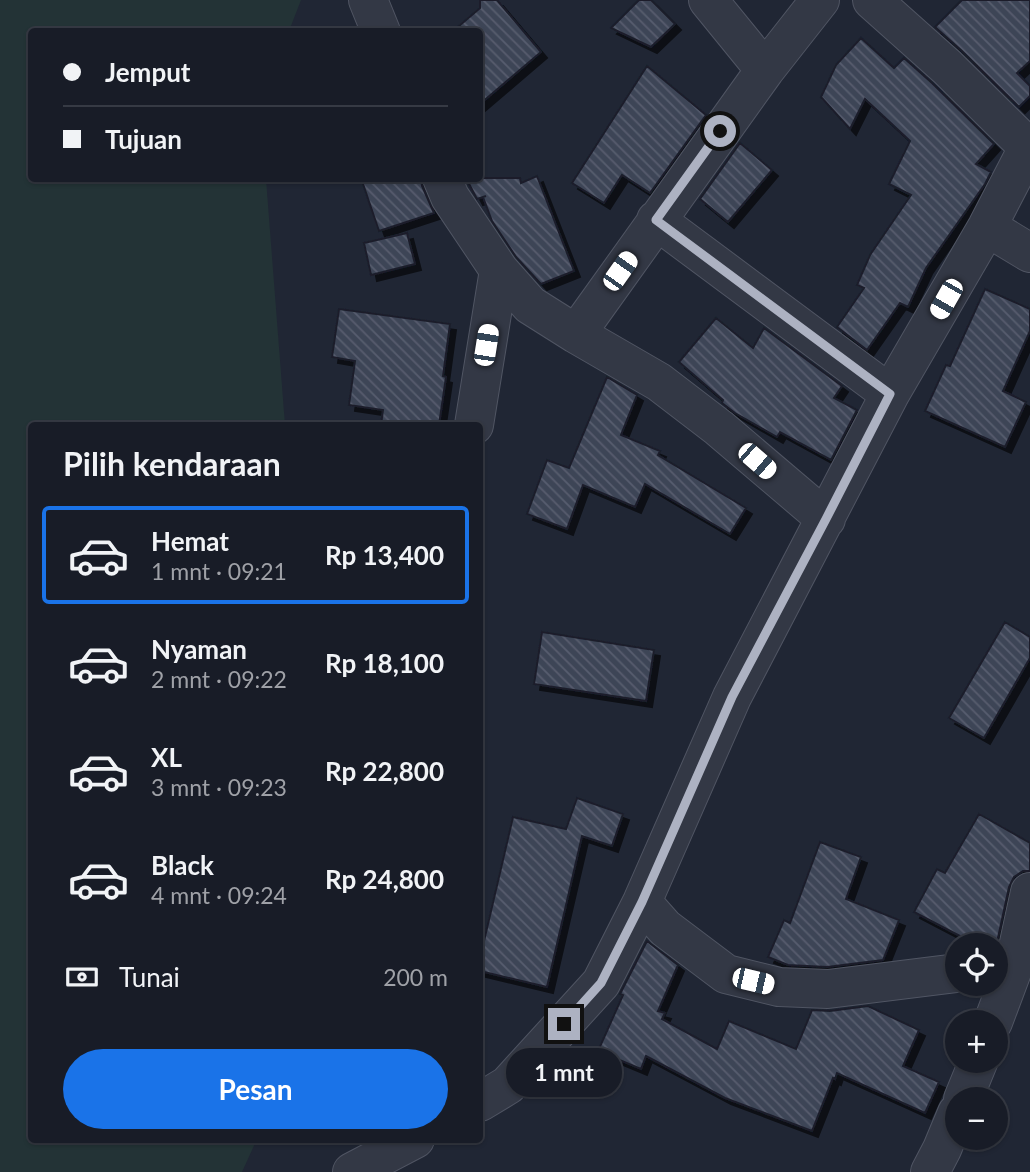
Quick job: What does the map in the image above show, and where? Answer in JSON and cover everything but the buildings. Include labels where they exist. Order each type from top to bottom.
[{"type":"street","points":[[368,0],[379,28]]},
{"type":"street","points":[[708,0],[765,70]]},
{"type":"street","points":[[576,334],[765,70],[820,0]]},
{"type":"street","points":[[483,1100],[508,1085],[601,983],[642,902],[732,697],[890,394],[987,227],[1029,146],[872,0]]},
{"type":"street","points":[[444,182],[450,197],[499,270],[530,304],[659,382],[719,428],[826,519]]},
{"type":"street","points":[[656,220],[890,394]]},
{"type":"street","points":[[987,227],[1030,253]]},
{"type":"street","points":[[474,422],[499,270]]},
{"type":"street","points":[[997,1010],[1013,967],[1030,892]]},
{"type":"street","points":[[642,902],[665,928],[726,974],[779,987],[828,989],[945,974]]},
{"type":"street","points":[[930,1172],[945,1142]]},
{"type":"street","points":[[352,1172],[407,1143]]},
{"type":"shaded area","points":[[0,0],[301,0],[290,28],[28,28],[28,182],[266,182],[285,422],[28,422],[28,1143],[255,1143],[242,1172],[0,1172]]},
{"type":"route","points":[[564,1024],[601,983],[642,902],[732,697],[890,394],[656,220],[720,131]]}]
